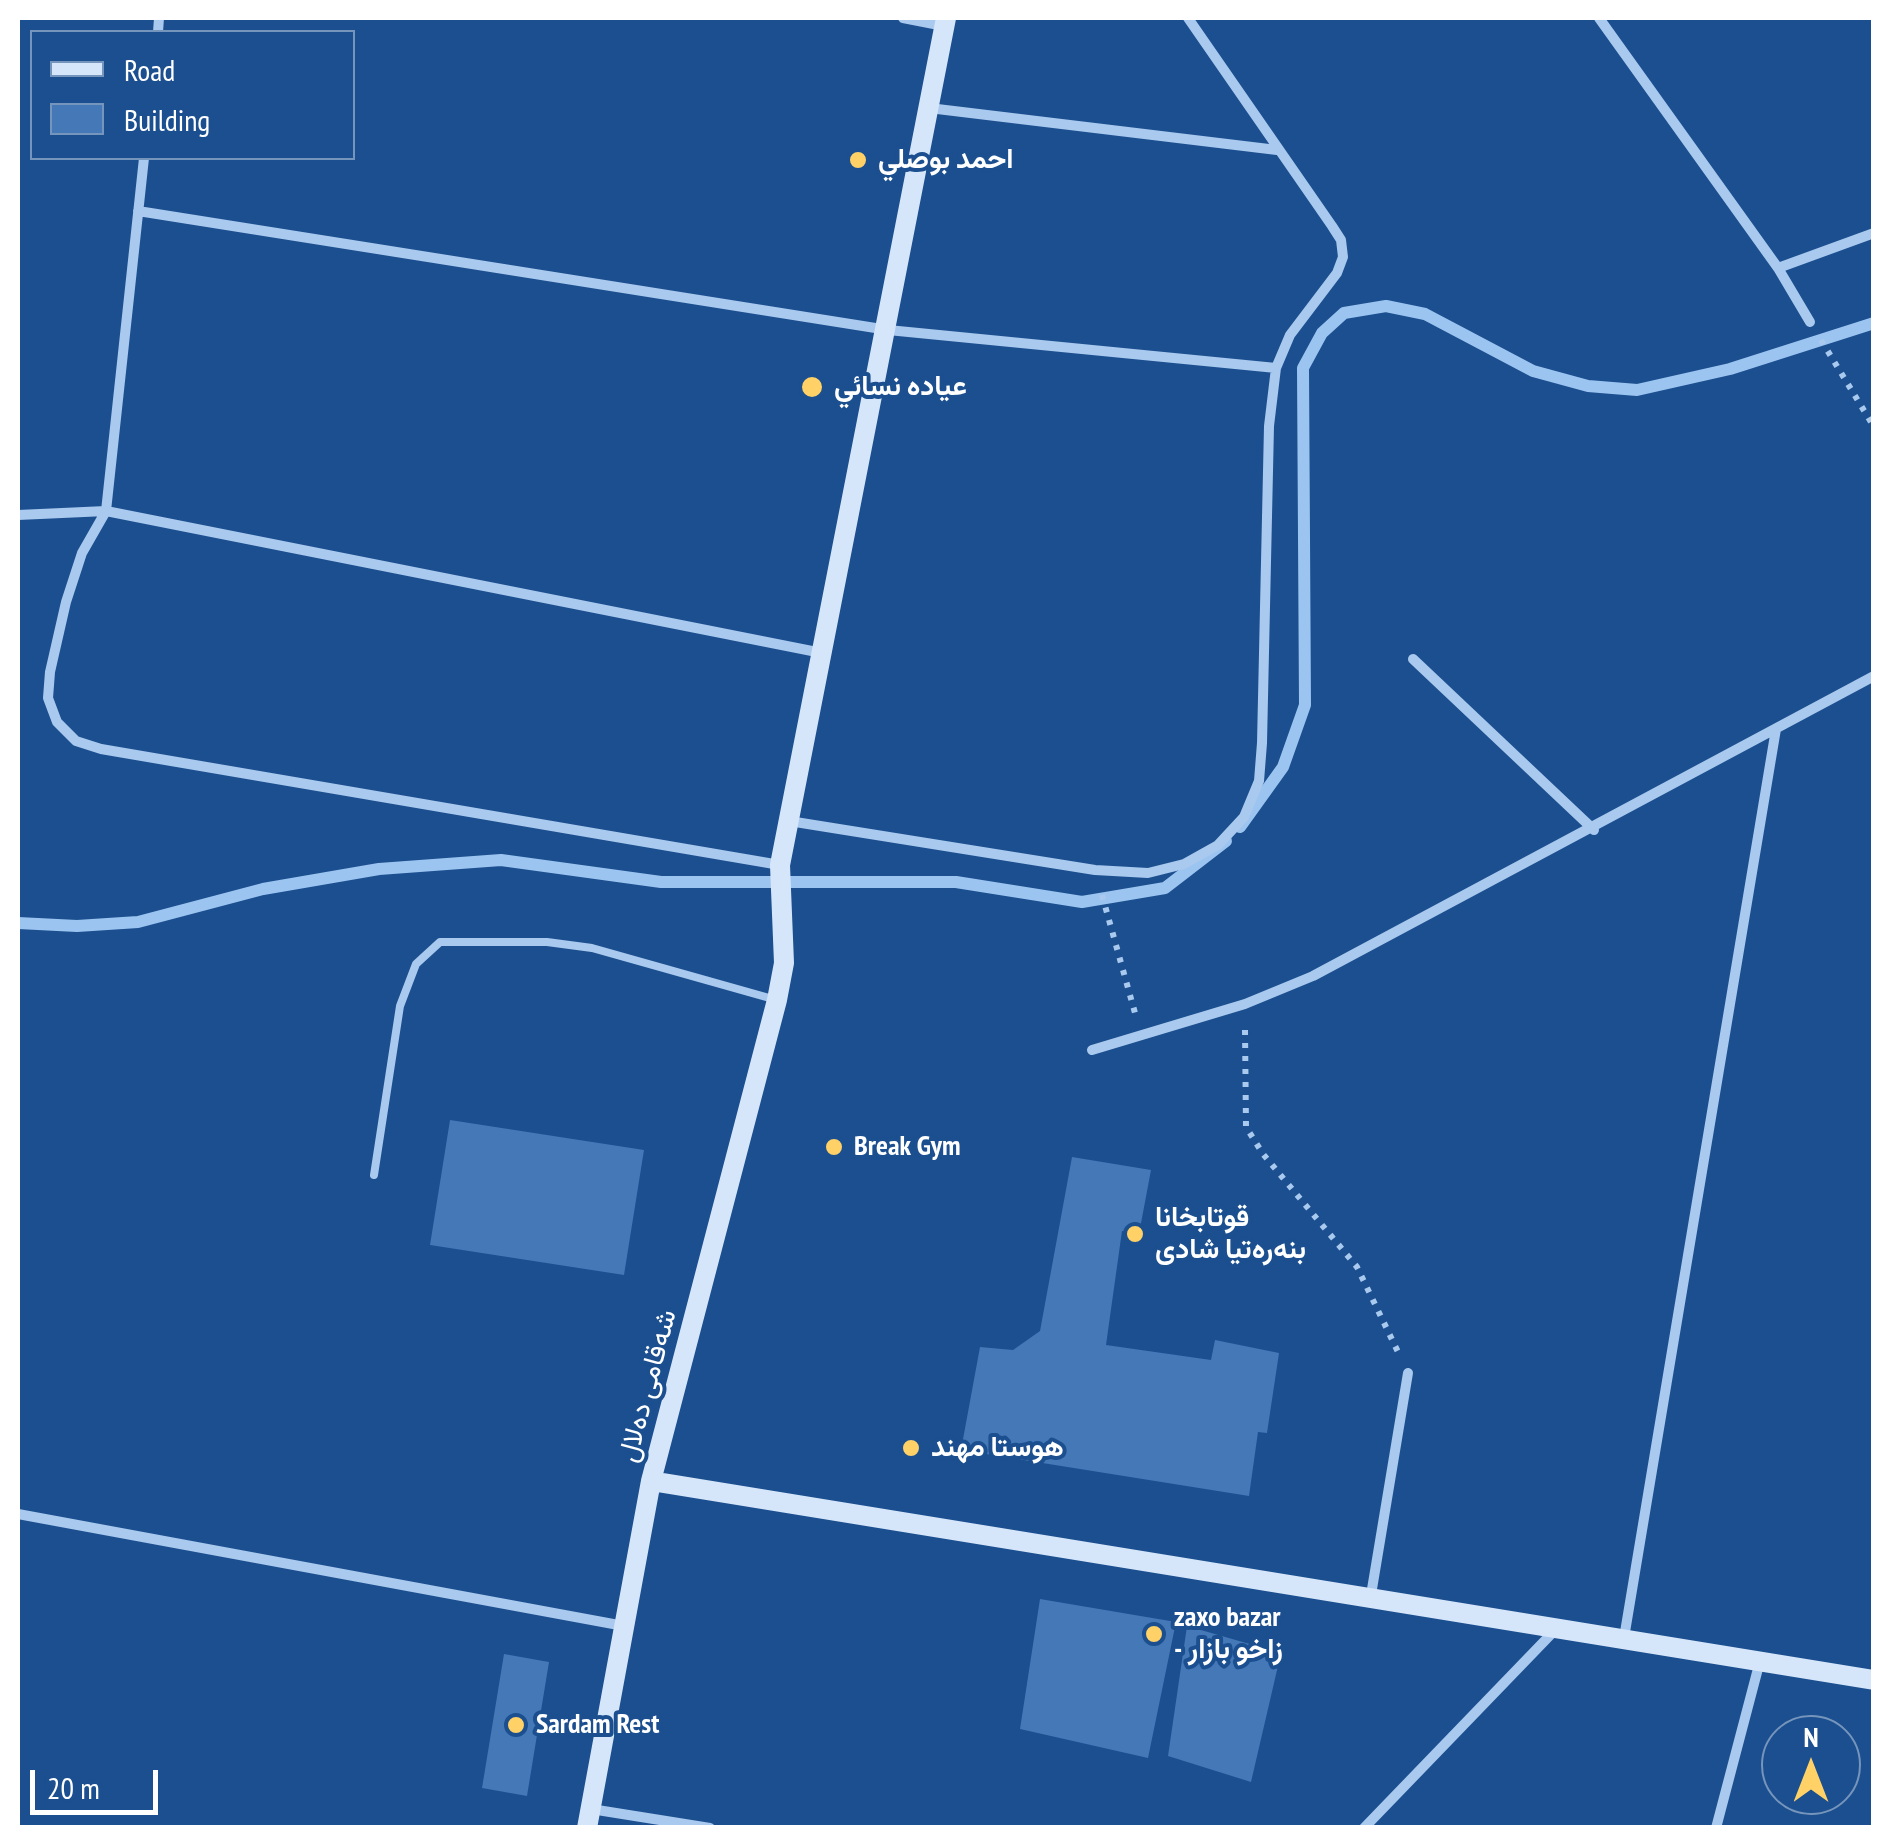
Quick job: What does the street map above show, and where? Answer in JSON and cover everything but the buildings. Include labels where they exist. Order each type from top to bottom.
[{"type":"main road","name":"شەقامی دەلال","points":[[588,1818],[651,1482],[777,1000],[784,963],[780,865],[888,330],[945,22]]},
{"type":"main road","points":[[651,1482],[1370,1595],[1874,1680]]},
{"type":"street","points":[[903,18],[945,22]]},
{"type":"street","points":[[789,820],[1095,870],[1148,873],[1184,864],[1218,845],[1244,817],[1260,781],[1269,426],[1276,368],[1290,335],[1337,273],[1342,257],[1332,226],[1188,18]]},
{"type":"street","points":[[1599,18],[1778,268],[1810,322]]},
{"type":"street","points":[[929,108],[1277,150]]},
{"type":"street","points":[[144,160],[106,511],[73,574],[50,672],[48,698],[57,722],[76,740],[101,749],[780,865]]},
{"type":"street","points":[[138,211],[888,330],[1276,368]]},
{"type":"street","points":[[1778,268],[1874,233]]},
{"type":"street","points":[[18,515],[106,511],[823,654]]},
{"type":"street","points":[[1413,659],[1594,830]]},
{"type":"street","points":[[1092,1050],[1245,1004],[1313,976],[1594,830],[1874,676]]},
{"type":"street","points":[[1624,1638],[1776,729]]},
{"type":"street","points":[[1370,1595],[1408,1374]]},
{"type":"street","points":[[18,1514],[624,1626]]},
{"type":"street","points":[[1364,1828],[1559,1627]]},
{"type":"street","points":[[1716,1828],[1760,1660]]},
{"type":"street","points":[[588,1818],[710,1828]]},
{"type":"lane","points":[[374,1175],[400,1006],[416,964],[440,942],[547,942],[592,948],[777,1000]]},
{"type":"path","points":[[1810,322],[1874,427]]},
{"type":"path","points":[[1095,870],[1141,1033]]},
{"type":"path","points":[[1245,1004],[1246,1127],[1263,1154],[1356,1267],[1408,1374]]},
{"type":"waterway","points":[[1240,827],[1283,767],[1305,705],[1303,368],[1322,333],[1344,313],[1386,306],[1425,314],[1533,371],[1588,386],[1637,390],[1730,369],[1874,323]]},
{"type":"waterway","points":[[18,923],[77,926],[138,922],[263,889],[379,869],[501,860],[661,882],[956,882],[1082,902],[1165,888],[1226,841]]},
{"type":"place","name":"احمد بوصلي","points":[[858,160]]},
{"type":"place","name":"عياده نسائي","points":[[812,387]]},
{"type":"place","name":"Break Gym","points":[[834,1147]]},
{"type":"place","name":"قوتابخانا بنەرەتیا شادی","points":[[1135,1234]]},
{"type":"place","name":"هوستا مهند","points":[[911,1448]]},
{"type":"place","name":"zaxo bazar - زاخو بازار","points":[[1154,1634]]},
{"type":"place","name":"Sardam Rest","points":[[516,1725]]}]
